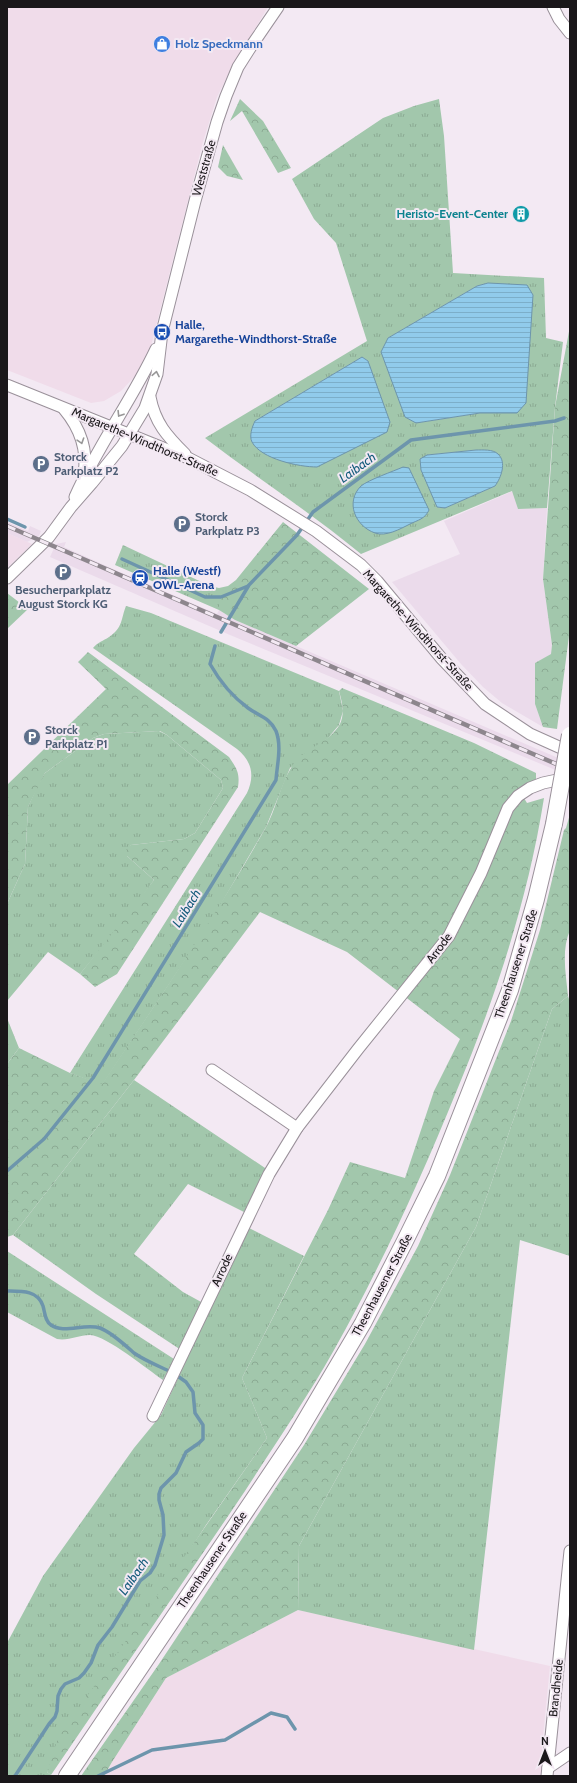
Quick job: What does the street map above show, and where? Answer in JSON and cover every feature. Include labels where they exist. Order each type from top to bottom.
[{"type":"main road","name":"Theenhausener Straße","points":[[67,1776],[295,1438],[363,1323],[405,1241],[436,1176],[510,990],[536,899],[554,824],[570,735]]},
{"type":"street","name":"Weststraße","points":[[71,507],[92,483],[129,435],[150,397],[157,374],[160,342],[198,187],[226,96],[245,56],[278,7]]},
{"type":"street","points":[[553,7],[558,19],[570,33]]},
{"type":"street","name":"Weststraße","points":[[82,481],[111,428],[145,372],[160,342]]},
{"type":"street","name":"Margarethe-Windthorst-Straße","points":[[7,385],[219,472],[316,531],[342,550],[377,581],[442,659],[485,704],[530,734],[570,752]]},
{"type":"street","points":[[150,397],[155,418],[171,440],[188,458]]},
{"type":"street","points":[[7,578],[49,537],[71,507],[82,481],[86,456],[75,423],[62,407]]},
{"type":"street","name":"Arrode","points":[[153,1416],[269,1174],[298,1128],[363,1043],[449,936],[481,873],[508,808],[518,796],[530,788],[557,780],[570,784]]},
{"type":"street","points":[[212,1070],[298,1128]]},
{"type":"street","name":"Brandheide","points":[[548,1772],[570,1551]]},
{"type":"street","points":[[548,1772],[570,1753]]},
{"type":"shaded area","points":[[7,7],[268,7],[231,69],[217,97],[203,142],[150,350],[139,372],[121,391],[104,401],[91,403],[7,370]]},
{"type":"shaded area","points":[[513,491],[518,509],[547,508],[543,579],[552,645],[551,654],[535,664],[535,704],[543,727],[502,703],[483,687],[461,664],[392,582],[460,554],[444,521]]},
{"type":"shaded area","points":[[7,522],[28,531],[30,526],[41,531],[39,536],[27,542],[7,533]]},
{"type":"shaded area","points":[[7,533],[32,544],[7,568]]},
{"type":"shaded area","points":[[66,542],[64,547],[113,569],[217,614],[219,610],[235,620],[570,763],[570,776],[230,635],[50,557],[56,544]]},
{"type":"shaded area","points":[[298,1610],[550,1666],[542,1747],[541,1776],[104,1776],[166,1678]]},
{"type":"green space","points":[[240,99],[263,121],[291,168],[278,173],[242,111],[230,121]]},
{"type":"green space","points":[[439,99],[444,136],[453,273],[544,278],[546,338],[563,342],[555,407],[547,508],[518,509],[512,491],[361,554],[323,524],[205,438],[367,341],[336,243],[314,219],[292,179],[383,118],[414,106]],"holes":[[[488,283],[517,413],[480,413],[416,423],[388,338],[477,286]],[[362,357],[368,361],[255,421]],[[476,450],[491,451],[495,486],[445,508],[437,507],[427,455]]]},
{"type":"green space","points":[[223,145],[243,180],[227,176],[218,167]]},
{"type":"green space","points":[[570,326],[570,628],[557,729],[543,727],[535,704],[535,663],[551,654],[552,645],[543,579],[555,407]]},
{"type":"green space","points":[[283,522],[369,589],[296,646],[235,620],[219,610],[219,588],[228,586],[236,580]]},
{"type":"green space","points":[[123,545],[210,586],[219,588],[219,610],[115,565]]},
{"type":"green space","points":[[7,593],[28,609],[7,629]]},
{"type":"green space","points":[[126,606],[151,613],[339,691],[343,711],[339,725],[328,738],[290,768],[266,827],[211,921],[102,1085],[70,1073],[247,793],[251,781],[251,769],[249,764],[237,749],[93,648],[114,634],[121,623]]},
{"type":"green space","points":[[88,652],[229,757],[236,768],[239,778],[238,787],[117,974],[95,987],[80,974],[154,880],[127,856],[125,851],[131,845],[184,839],[195,833],[223,788],[221,780],[167,735],[160,731],[104,734],[93,738],[45,773],[28,807],[25,864],[7,904],[7,785],[106,689],[78,662]]},
{"type":"green space","points":[[342,688],[474,743],[536,773],[536,779],[519,790],[527,803],[544,798],[520,910],[485,1019],[443,1123],[400,1222],[334,1350],[291,1421],[245,1491],[51,1775],[47,1772],[58,1738],[267,1438],[242,1378],[328,1210],[350,1162],[405,1178],[434,1091],[460,1039],[347,952],[260,912],[134,1080],[13,1235],[7,1237],[7,1064],[19,1048],[70,1073],[102,1084],[186,958],[246,862],[269,822],[284,782],[291,768],[296,761],[335,731],[340,724],[343,712],[339,691]]},
{"type":"green space","points":[[159,731],[167,735],[221,780],[223,788],[195,833],[184,839],[131,845],[127,856],[154,880],[128,916],[80,974],[48,952],[7,1001],[7,904],[25,864],[28,807],[38,785],[45,773],[93,738],[104,734]]},
{"type":"green space","points":[[570,814],[570,930],[567,938],[565,954],[565,971],[568,996],[552,1009],[476,1227],[299,1546],[298,1610],[166,1678],[104,1776],[81,1776],[159,1664],[304,1445],[365,1344],[418,1246],[450,1175],[511,1021],[540,930],[564,830]]},
{"type":"green space","points":[[568,996],[570,1002],[570,1256],[520,1240],[474,1650],[298,1610],[299,1546],[476,1227],[552,1009]]},
{"type":"green space","points":[[7,1018],[19,1048],[7,1064]]},
{"type":"green space","points":[[134,1080],[268,1170],[244,1212],[188,1184],[134,1254],[183,1292],[203,1303],[181,1350],[96,1294],[13,1235]]},
{"type":"green space","points":[[247,1227],[304,1256],[242,1378],[267,1438],[206,1525],[47,1772],[51,1775],[7,1776],[7,1643],[43,1576],[134,1448],[161,1415]]},
{"type":"green space","points":[[7,1251],[174,1359],[163,1380],[116,1347],[97,1337],[90,1335],[57,1339],[7,1312]]},
{"type":"water","points":[[488,283],[527,285],[533,295],[526,403],[517,413],[480,413],[416,423],[405,417],[381,352],[388,338],[477,286]]},
{"type":"water","points":[[362,357],[368,361],[390,422],[387,432],[317,467],[291,464],[281,461],[263,453],[252,442],[251,434],[255,421]]},
{"type":"water","points":[[476,450],[493,451],[501,457],[503,466],[495,486],[445,508],[437,507],[421,470],[420,459],[427,455]]},
{"type":"water","points":[[403,467],[409,468],[429,510],[418,520],[388,533],[379,534],[368,530],[362,525],[354,513],[353,506],[356,492],[361,486],[375,478]]},
{"type":"waterway","name":"Laibach","points":[[221,632],[249,585],[297,535],[313,512],[411,440],[555,421],[564,418]]},
{"type":"waterway","points":[[7,519],[25,527]]},
{"type":"waterway","points":[[122,559],[205,597],[221,597],[248,586]]},
{"type":"waterway","name":"Laibach","points":[[7,1171],[44,1139],[93,1078],[276,780],[279,756],[279,743],[276,731],[271,723],[237,699],[218,676],[210,664],[215,646]]},
{"type":"waterway","name":"Laibach","points":[[7,1291],[28,1292],[37,1297],[41,1301],[48,1321],[56,1328],[100,1328],[113,1336],[138,1356],[167,1370]]},
{"type":"waterway","name":"Laibach","points":[[15,1776],[55,1717],[58,1696],[61,1689],[65,1684],[79,1678],[84,1673],[91,1663],[98,1645],[112,1627],[140,1581],[150,1573],[155,1565],[164,1535],[163,1515],[159,1500],[161,1488],[176,1473],[186,1452],[203,1439],[203,1425],[195,1413],[193,1392],[186,1382],[179,1377]]},
{"type":"waterway","points":[[98,1776],[152,1750],[225,1740],[271,1713],[287,1717],[295,1729]]},
{"type":"railway","points":[[7,526],[570,770]]},
{"type":"place","name":"Holz Speckmann","points":[[162,44]]},
{"type":"place","name":"Heristo-Event-Center","points":[[521,214]]},
{"type":"place","name":"Halle, Margarethe-Windthorst-Straße","points":[[162,332]]},
{"type":"place","name":"Storck Parkplatz P2","points":[[41,464]]},
{"type":"place","name":"Storck Parkplatz P3","points":[[182,524]]},
{"type":"place","name":"Besucherparkplatz August Storck KG","points":[[63,572]]},
{"type":"place","name":"Halle (Westf) OWL-Arena","points":[[140,578]]},
{"type":"place","name":"Storck Parkplatz P1","points":[[32,737]]}]
